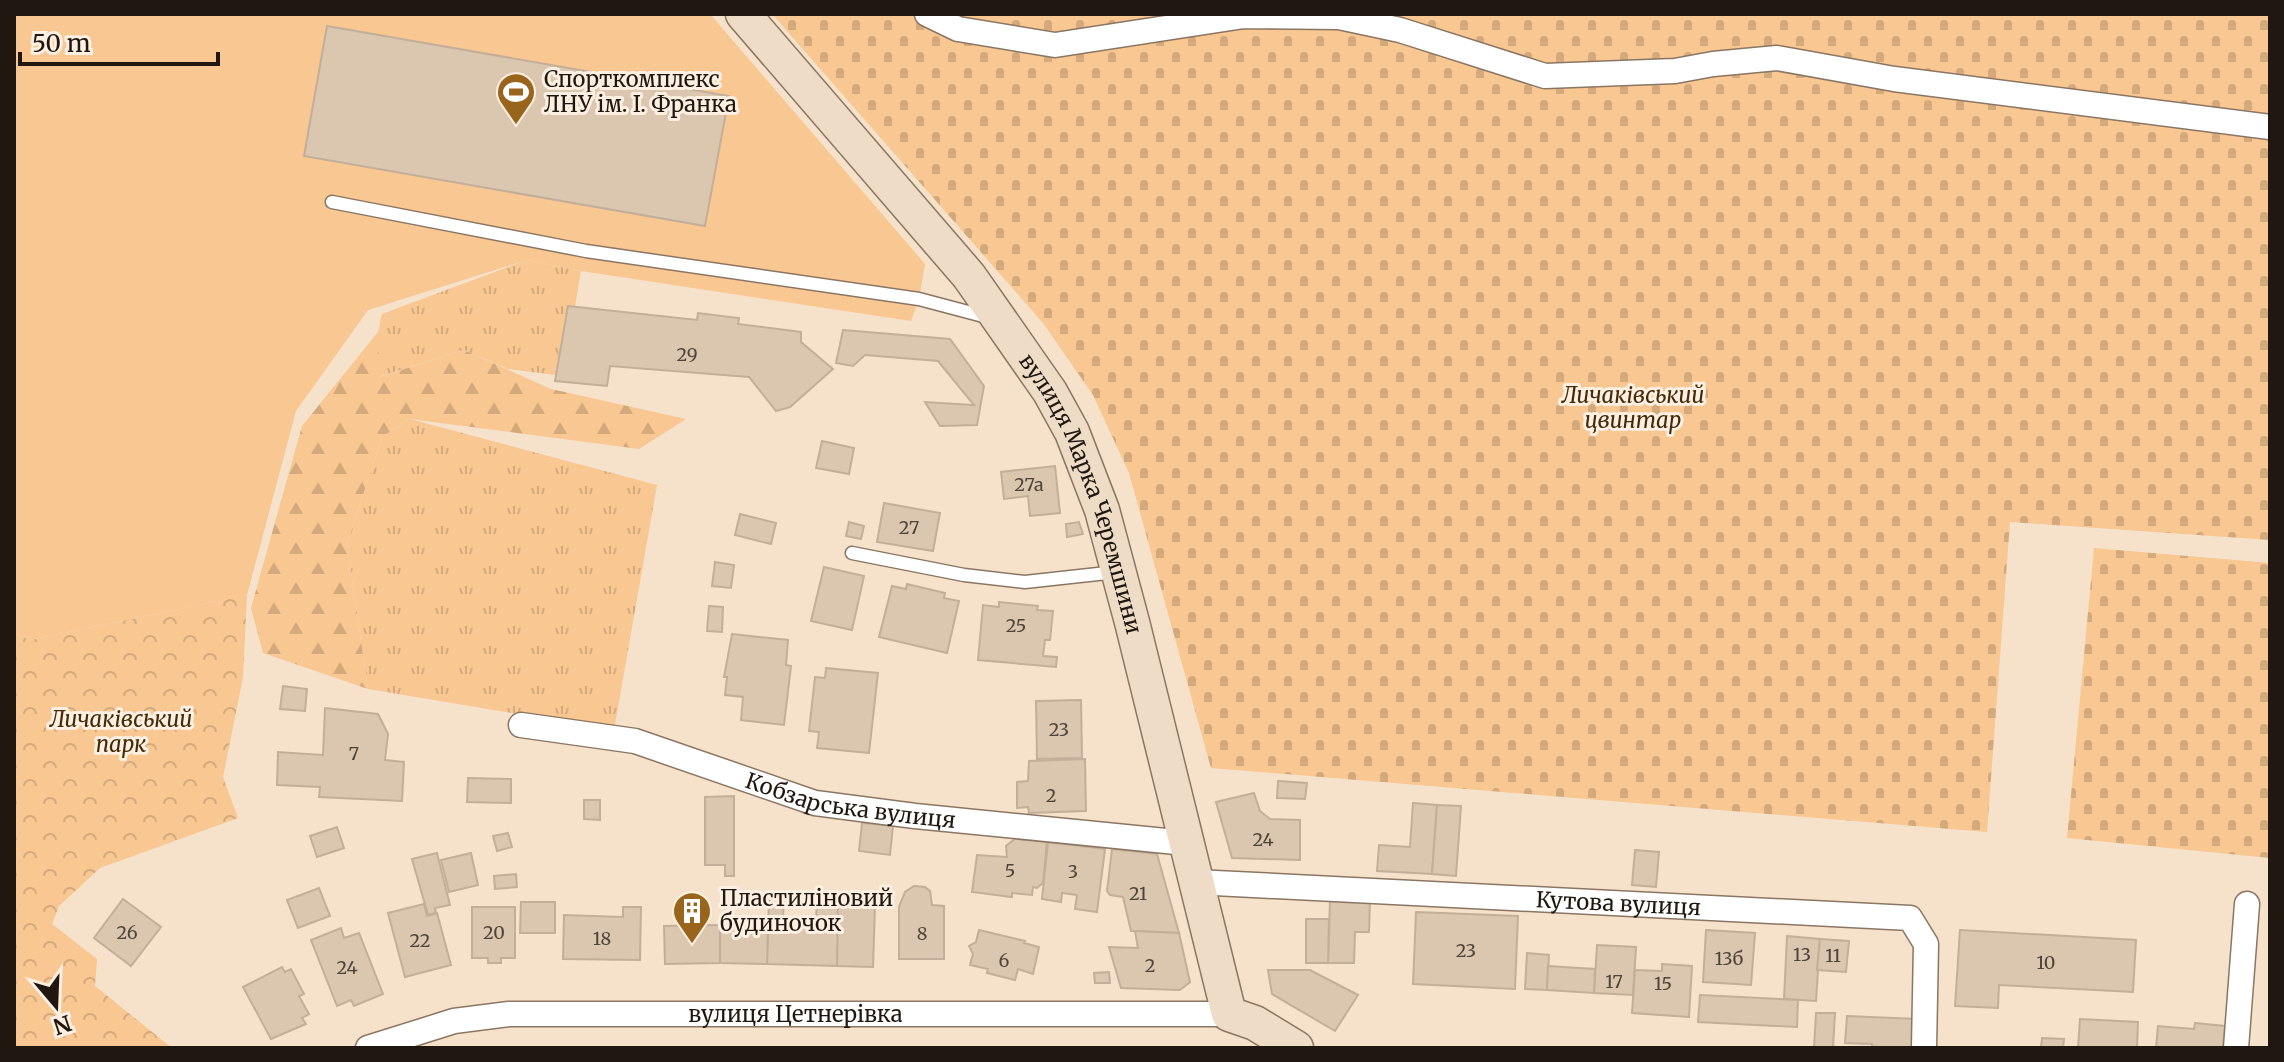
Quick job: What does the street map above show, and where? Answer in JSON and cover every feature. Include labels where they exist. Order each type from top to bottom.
[{"type":"street","name":"вулиця Марка Черемшини","points":[[743,14],[936,237],[1005,324],[1072,432],[1102,510],[1119,572],[1195,882],[1248,1028]]},
{"type":"street","points":[[927,14],[958,29],[1055,45],[1244,16],[1339,17],[1400,30],[1545,76],[1675,71],[1777,58],[1894,79],[2270,127]]},
{"type":"street","name":"Кобзарська вулиця","points":[[521,725],[635,741],[815,803],[1186,843]]},
{"type":"street","name":"Кутова вулиця","points":[[1195,882],[1910,918],[1926,944],[1924,1048]]},
{"type":"street","points":[[2236,1048],[2247,904]]},
{"type":"street","name":"вулиця Цетнерівка","points":[[368,1048],[454,1021],[509,1014],[1248,1028]]},
{"type":"street","points":[[1248,1028],[1296,1048]]},
{"type":"lane","points":[[332,202],[586,251],[919,299],[1005,324]]},
{"type":"lane","points":[[852,553],[908,566],[1025,582],[1119,572]]},
{"type":"green space","points":[[14,14],[710,14],[925,264],[919,299],[911,321],[527,260],[368,310],[296,411],[247,595],[30,640],[14,633]]},
{"type":"green space","name":"Личаківський цвинтар","points":[[772,14],[2270,14],[2270,540],[2010,522],[1987,832],[1211,768],[1129,473],[1093,395],[1043,323]]},
{"type":"green space","points":[[527,260],[581,271],[563,376],[508,369],[464,350],[378,377],[378,332],[382,314]]},
{"type":"green space","points":[[378,332],[379,377],[464,350],[551,389],[686,419],[639,449],[410,419],[382,437],[347,544],[368,689],[263,653],[251,608],[302,426]]},
{"type":"green space","points":[[410,419],[657,485],[614,730],[368,689],[347,544],[382,437]]},
{"type":"green space","points":[[2094,548],[2270,563],[2270,858],[2067,838]]},
{"type":"green space","name":"Личаківський парк","points":[[247,595],[243,677],[223,777],[238,818],[100,868],[59,906],[52,924],[97,959],[95,986],[172,1048],[14,1048],[14,633],[30,640]]},
{"type":"building","name":"Спорткомплекс ЛНУ ім. І. Франка","points":[[327,26],[729,96],[705,226],[304,156]]},
{"type":"building","points":[[568,306],[697,320],[698,313],[739,318],[738,324],[801,332],[801,342],[833,369],[790,407],[776,411],[749,377],[610,366],[607,386],[555,381]]},
{"type":"building","points":[[843,330],[950,339],[984,386],[977,425],[940,426],[925,402],[974,405],[938,361],[865,355],[853,366],[836,363]]},
{"type":"building","points":[[822,441],[854,448],[849,474],[816,468]]},
{"type":"building","points":[[1055,466],[1060,513],[1030,516],[1028,496],[1004,499],[1001,472]]},
{"type":"building","points":[[884,503],[940,513],[933,551],[877,542]]},
{"type":"building","points":[[740,514],[776,523],[771,544],[735,535]]},
{"type":"building","points":[[849,522],[864,526],[861,539],[846,536]]},
{"type":"building","points":[[1079,522],[1083,534],[1067,537],[1066,524]]},
{"type":"building","points":[[715,562],[734,565],[731,588],[712,586]]},
{"type":"building","points":[[824,567],[864,576],[852,630],[811,621]]},
{"type":"building","points":[[907,584],[945,593],[944,598],[959,601],[947,653],[879,637],[892,586],[906,589]]},
{"type":"building","points":[[999,602],[1038,606],[1037,610],[1053,611],[1050,640],[1045,640],[1043,656],[1057,657],[1056,667],[978,660],[983,605],[999,607]]},
{"type":"building","points":[[709,606],[723,607],[722,632],[707,631]]},
{"type":"building","points":[[732,634],[788,640],[786,665],[791,666],[784,725],[741,720],[743,697],[725,695],[727,677],[724,677]]},
{"type":"building","points":[[826,668],[878,673],[869,753],[817,748],[819,732],[809,731],[815,677],[825,678]]},
{"type":"building","points":[[283,686],[307,689],[305,711],[280,709]]},
{"type":"building","points":[[1081,700],[1082,758],[1037,759],[1036,701]]},
{"type":"building","points":[[325,708],[378,714],[388,734],[385,760],[404,762],[402,801],[319,797],[320,787],[277,785],[278,752],[323,755]]},
{"type":"building","points":[[1085,759],[1086,811],[1029,813],[1028,807],[1017,808],[1017,782],[1028,781],[1029,761]]},
{"type":"building","points":[[468,778],[511,779],[511,803],[467,802]]},
{"type":"building","points":[[1278,781],[1307,783],[1305,799],[1277,798]]},
{"type":"building","points":[[1254,793],[1260,811],[1270,819],[1300,820],[1300,860],[1232,858],[1216,802]]},
{"type":"building","points":[[734,796],[734,876],[725,876],[725,865],[705,865],[705,797]]},
{"type":"building","points":[[584,800],[600,800],[600,820],[584,819]]},
{"type":"building","points":[[1413,803],[1437,805],[1432,874],[1377,871],[1379,845],[1410,847]]},
{"type":"building","points":[[1437,805],[1461,806],[1456,876],[1432,874]]},
{"type":"building","points":[[862,823],[893,826],[890,855],[859,851]]},
{"type":"building","points":[[337,827],[344,848],[317,857],[310,836]]},
{"type":"building","points":[[508,833],[512,847],[497,851],[493,836]]},
{"type":"building","points":[[1017,837],[1047,842],[1043,883],[1037,888],[1033,887],[1032,895],[1012,893],[1012,897],[972,892],[977,855],[1007,857],[1006,846]]},
{"type":"building","points":[[1048,842],[1105,849],[1097,912],[1075,909],[1077,895],[1062,893],[1061,902],[1042,899]]},
{"type":"building","points":[[1112,849],[1157,854],[1179,933],[1131,931],[1123,897],[1110,895],[1107,891]]},
{"type":"building","points":[[1635,850],[1659,852],[1656,887],[1632,885]]},
{"type":"building","points":[[437,853],[450,905],[435,908],[436,913],[428,915],[412,859]]},
{"type":"building","points":[[471,853],[478,885],[449,892],[441,860]]},
{"type":"building","points":[[516,874],[517,887],[495,889],[494,876]]},
{"type":"building","points":[[914,886],[930,891],[932,905],[944,906],[944,959],[899,959],[899,907],[905,892]]},
{"type":"building","points":[[319,888],[330,916],[298,928],[287,900]]},
{"type":"building","points":[[769,898],[784,899],[783,918],[816,918],[817,902],[840,902],[837,966],[767,964]]},
{"type":"building","points":[[123,899],[161,927],[131,966],[94,938]]},
{"type":"building","points":[[1330,900],[1370,900],[1369,932],[1355,932],[1354,963],[1328,963]]},
{"type":"building","points":[[521,902],[555,902],[555,933],[520,933]]},
{"type":"building","points":[[424,904],[427,916],[437,913],[451,965],[405,977],[388,913]]},
{"type":"building","points":[[838,904],[875,906],[873,967],[837,966]]},
{"type":"building","points":[[472,907],[515,907],[515,958],[501,958],[501,963],[488,963],[488,958],[472,958]]},
{"type":"building","points":[[623,907],[641,907],[640,960],[563,959],[564,915],[623,917]]},
{"type":"building","points":[[1416,912],[1518,916],[1515,989],[1413,984]]},
{"type":"building","points":[[1306,919],[1329,919],[1328,963],[1306,963]]},
{"type":"building","points":[[768,924],[767,964],[720,963],[720,925]]},
{"type":"building","name":"Пластиліновий будиночок","points":[[720,925],[720,963],[665,964],[664,926]]},
{"type":"building","points":[[341,928],[344,938],[359,933],[383,994],[354,1006],[351,1000],[337,1006],[311,940]]},
{"type":"building","points":[[979,930],[1039,947],[1033,974],[1018,969],[1015,980],[970,965],[973,954],[969,946],[976,942]]},
{"type":"building","points":[[1706,930],[1755,933],[1751,985],[1703,982]]},
{"type":"building","points":[[1960,930],[2136,940],[2133,992],[1999,985],[1998,1008],[1955,1006]]},
{"type":"building","points":[[1135,931],[1179,933],[1190,982],[1180,990],[1121,988],[1109,947],[1138,948]]},
{"type":"building","points":[[1787,936],[1820,939],[1816,1001],[1784,999]]},
{"type":"building","points":[[1820,939],[1849,941],[1846,972],[1817,970]]},
{"type":"building","points":[[1597,945],[1636,947],[1633,995],[1594,993]]},
{"type":"building","points":[[1527,953],[1549,955],[1547,990],[1525,989]]},
{"type":"building","points":[[1662,964],[1692,966],[1689,1017],[1632,1013],[1635,970],[1662,971]]},
{"type":"building","points":[[1548,966],[1595,969],[1594,993],[1547,990]]},
{"type":"building","points":[[282,967],[285,972],[291,969],[304,994],[299,996],[309,1014],[302,1018],[306,1024],[271,1039],[243,987]]},
{"type":"building","points":[[1268,970],[1310,970],[1358,995],[1335,1031],[1272,994]]},
{"type":"building","points":[[1109,972],[1110,983],[1095,983],[1094,973]]},
{"type":"building","points":[[1700,995],[1798,1000],[1797,1027],[1698,1022]]},
{"type":"building","points":[[1816,1013],[1835,1013],[1833,1048],[1814,1048]]},
{"type":"building","points":[[1847,1016],[1917,1019],[1915,1048],[1872,1048],[1872,1044],[1845,1043]]},
{"type":"building","points":[[2080,1019],[2138,1022],[2137,1048],[2078,1048]]},
{"type":"building","points":[[2195,1023],[2225,1026],[2223,1048],[2156,1048],[2158,1026],[2194,1029]]},
{"type":"building","points":[[2042,1038],[2064,1039],[2063,1048],[2041,1048]]},
{"type":"place","name":"Спорткомплекс ЛНУ ім. І. Франка","points":[[516,126]]},
{"type":"place","name":"Пластиліновий будиночок","points":[[692,945]]}]
